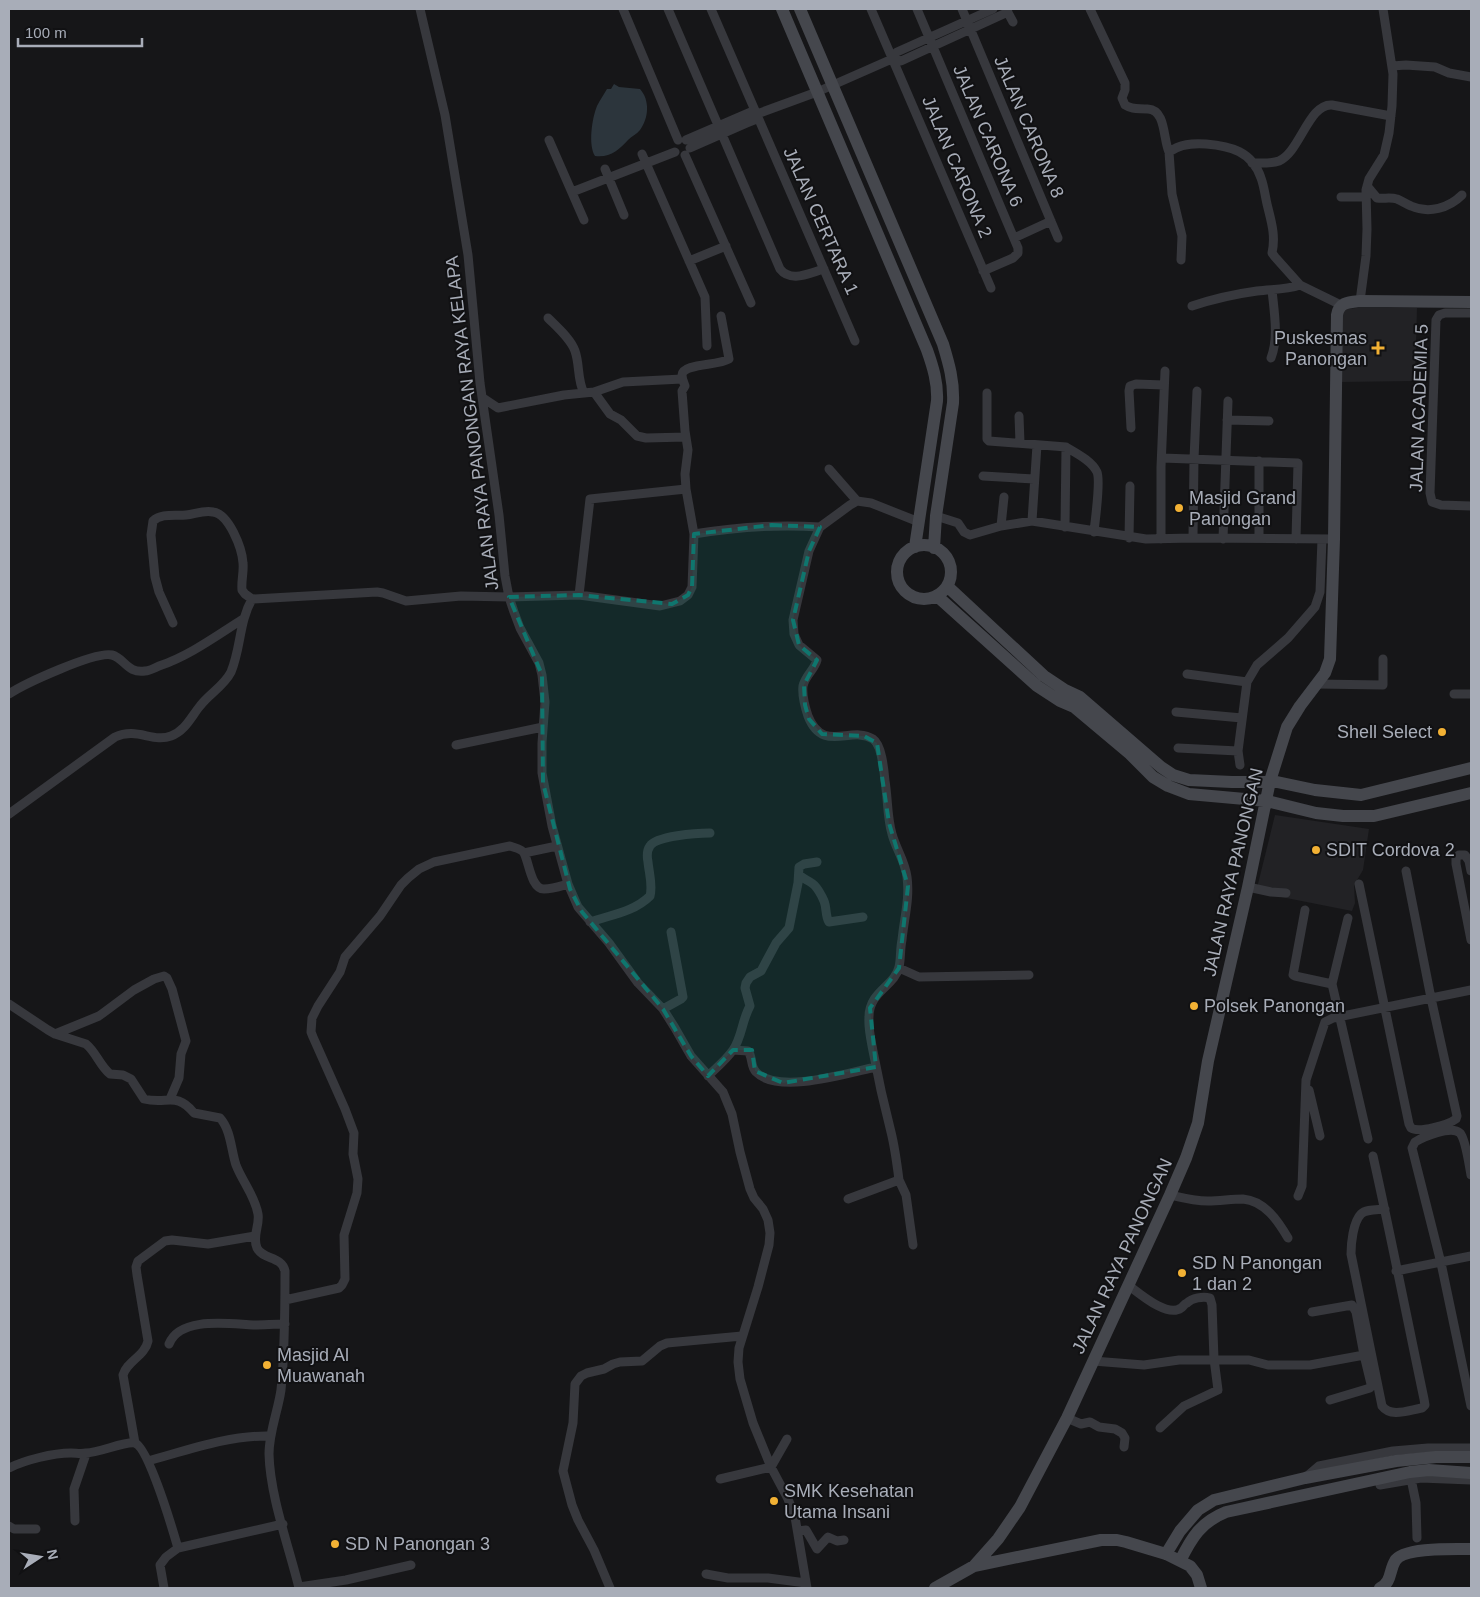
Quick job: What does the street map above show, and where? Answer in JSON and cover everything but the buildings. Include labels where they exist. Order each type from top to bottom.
[{"type":"street","name":"JALAN RAYA PANONGAN RAYA KELAPA","points":[[420,9],[445,115],[468,254],[480,383],[499,515],[505,576],[509,597],[520,628],[539,663],[544,688],[541,763],[552,826],[568,884],[578,907],[609,943],[638,983],[663,1009],[690,1056],[723,1092],[728,1103],[750,1189],[768,1220],[769,1245],[758,1288],[742,1336],[738,1362],[740,1379],[753,1423],[771,1467],[788,1499],[798,1531],[807,1586]]},
{"type":"street","points":[[623,9],[685,146],[751,303]]},
{"type":"street","points":[[668,9],[780,269],[784,274],[796,277],[824,269]]},
{"type":"street","name":"JALAN CERTARA 1","points":[[711,9],[855,341]]},
{"type":"street","points":[[782,9],[935,372],[937,401],[915,547]]},
{"type":"street","points":[[800,9],[943,344],[951,368],[954,389],[953,402],[936,516],[934,548]]},
{"type":"street","name":"JALAN CARONA 2","points":[[871,9],[991,288]]},
{"type":"street","name":"JALAN CARONA 6","points":[[917,9],[1014,238]]},
{"type":"street","name":"JALAN CARONA 8","points":[[962,9],[1058,238]]},
{"type":"street","points":[[892,59],[901,61],[933,47],[993,9]]},
{"type":"street","points":[[1090,9],[1125,82],[1126,87],[1122,101],[1130,108],[1150,109],[1158,113],[1161,119],[1166,147],[1169,152],[1172,194],[1182,236],[1181,260]]},
{"type":"street","points":[[1360,301],[1366,256],[1367,186],[1384,155],[1391,116],[1392,66],[1383,9]]},
{"type":"street","points":[[572,192],[609,178],[644,159],[675,152],[678,154],[685,146],[720,130],[751,112],[757,114],[817,92],[892,59],[897,52],[929,38],[1007,10],[1013,22]]},
{"type":"street","points":[[1392,66],[1435,67],[1456,76],[1471,77]]},
{"type":"street","points":[[1252,163],[1274,162],[1285,158],[1310,121],[1324,106],[1391,116]]},
{"type":"street","points":[[549,140],[584,220]]},
{"type":"street","points":[[1169,152],[1187,144],[1221,145],[1241,152],[1252,163],[1261,178],[1272,221],[1274,246],[1272,253],[1279,264],[1300,285],[1341,305],[1360,301],[1471,302]]},
{"type":"street","points":[[644,159],[705,297],[707,346]]},
{"type":"street","points":[[605,169],[624,214]]},
{"type":"street","points":[[1367,186],[1377,198],[1396,199],[1413,207],[1426,209],[1439,209],[1447,206],[1462,195]]},
{"type":"street","points":[[1341,197],[1366,197]]},
{"type":"street","points":[[983,271],[1013,258],[1018,253],[1014,238],[1051,221]]},
{"type":"street","points":[[689,261],[726,246]]},
{"type":"street","points":[[1192,306],[1219,298],[1283,290],[1300,285]]},
{"type":"street","points":[[1272,290],[1275,324],[1272,358]]},
{"type":"street","name":"JALAN RAYA PANONGAN","points":[[974,1566],[1011,1522],[1066,1418],[1170,1195],[1186,1158],[1198,1123],[1208,1061],[1270,781],[1288,727],[1300,706],[1325,673],[1330,659],[1328,539],[1337,315],[1341,305]]},
{"type":"street","name":"JALAN ACADEMIA 5","points":[[1471,313],[1445,313],[1439,315],[1436,320],[1430,493],[1432,502],[1440,506],[1471,506]]},
{"type":"street","points":[[173,623],[155,578],[151,527],[153,521],[160,516],[186,515],[208,511],[223,516],[242,552],[242,590],[252,599],[376,592],[406,601],[461,596],[579,595],[660,606],[680,601],[688,595],[692,587],[694,534],[686,489],[685,469],[688,450],[682,391],[685,386],[682,379],[683,371],[687,368],[720,363],[729,359],[721,316]]},
{"type":"street","points":[[548,318],[567,338],[575,350],[580,382],[584,393]]},
{"type":"street","points":[[1161,539],[1165,371]]},
{"type":"street","points":[[483,398],[498,408],[564,395],[594,392],[623,382],[682,379]]},
{"type":"street","points":[[1131,428],[1128,391],[1130,386],[1136,384],[1164,385]]},
{"type":"street","points":[[1193,538],[1194,459],[1198,391]]},
{"type":"street","points":[[594,392],[610,414],[621,420],[637,436],[646,438],[686,437]]},
{"type":"street","points":[[987,393],[987,439],[992,443],[1020,443],[1066,447],[1091,465],[1098,474],[1094,532]]},
{"type":"street","points":[[1223,539],[1228,401]]},
{"type":"street","points":[[1019,416],[1020,443]]},
{"type":"street","points":[[1227,420],[1269,421]]},
{"type":"street","points":[[1032,522],[1037,444]]},
{"type":"street","points":[[1065,527],[1066,447]]},
{"type":"street","points":[[1162,458],[1298,463],[1296,539]]},
{"type":"street","points":[[1259,462],[1259,538]]},
{"type":"street","points":[[829,469],[857,501]]},
{"type":"street","points":[[983,476],[1034,479]]},
{"type":"street","points":[[1129,538],[1130,486]]},
{"type":"street","points":[[579,595],[590,499],[686,489]]},
{"type":"street","points":[[1001,526],[1004,497]]},
{"type":"street","points":[[913,1245],[906,1196],[899,1180],[891,1134],[881,1096],[869,1026],[870,1008],[877,995],[888,985],[899,968],[908,886],[904,862],[892,834],[880,749],[874,739],[864,736],[834,737],[822,734],[809,719],[805,705],[804,685],[817,660],[799,645],[794,634],[793,620],[809,551],[820,527],[850,504],[857,501],[871,503],[919,522]]},
{"type":"street","points":[[936,516],[954,521],[960,525],[966,534],[970,535],[1001,526],[1032,522],[1129,538],[1328,539],[1320,592],[1315,607],[1288,638],[1257,665],[1247,682],[1238,751],[1240,765]]},
{"type":"street","points":[[694,534],[772,525],[820,527]]},
{"type":"street","points":[[915,547],[934,548],[944,555],[950,565],[950,579],[947,586],[937,596],[930,599],[915,598],[908,594],[899,583],[897,576],[899,562],[903,556],[915,547]]},
{"type":"street","points":[[947,586],[1060,701],[1074,707],[1130,754],[1153,777],[1168,786],[1189,794],[1267,801],[1316,813],[1362,817],[1374,816],[1471,793]]},
{"type":"street","points":[[937,596],[1041,681],[1080,697],[1161,767],[1173,775],[1190,780],[1270,781],[1315,790],[1361,795],[1471,768]]},
{"type":"street","points":[[9,814],[115,737],[131,733],[158,738],[170,737],[184,728],[201,704],[228,676],[235,660],[243,620],[252,599]]},
{"type":"street","points":[[9,694],[55,671],[101,655],[110,654],[116,656],[134,670],[144,672],[168,663],[243,620]]},
{"type":"street","points":[[1317,684],[1383,685],[1383,659]]},
{"type":"street","points":[[1187,674],[1247,682]]},
{"type":"street","points":[[1454,694],[1471,694]]},
{"type":"street","points":[[1176,712],[1242,718]]},
{"type":"street","points":[[456,745],[543,727]]},
{"type":"street","points":[[1178,748],[1238,751]]},
{"type":"street","points":[[590,922],[617,914],[645,901],[650,896],[648,854],[652,843],[664,839],[710,833]]},
{"type":"street","points":[[285,1300],[332,1290],[342,1285],[345,1279],[344,1236],[357,1193],[358,1179],[353,1154],[354,1133],[313,1037],[311,1024],[315,1011],[340,972],[348,953],[380,916],[401,885],[412,874],[434,862],[510,846],[524,853],[538,887],[547,889],[568,884]]},
{"type":"street","points":[[524,853],[557,846]]},
{"type":"street","points":[[1471,871],[1465,855],[1456,858],[1471,940]]},
{"type":"street","points":[[708,1076],[734,1050],[745,1021],[745,1014],[750,1006],[745,988],[746,983],[750,976],[761,971],[776,943],[789,928],[801,865],[818,862]]},
{"type":"street","points":[[1359,884],[1411,1128],[1415,1130],[1444,1125],[1453,1122],[1457,1116],[1406,871]]},
{"type":"street","points":[[799,875],[812,883],[819,893],[825,903],[829,922],[863,917]]},
{"type":"street","points":[[1248,887],[1286,893]]},
{"type":"street","points":[[1305,910],[1293,975],[1332,984]]},
{"type":"street","points":[[1348,918],[1332,984],[1368,1139]]},
{"type":"street","points":[[663,1009],[682,1000],[683,996],[671,932]]},
{"type":"street","points":[[899,968],[919,977],[1029,975]]},
{"type":"street","points":[[55,1034],[99,1016],[134,990],[154,979],[164,976],[167,978],[172,989],[186,1041],[181,1054],[180,1074],[170,1100]]},
{"type":"street","points":[[1298,1196],[1302,1186],[1306,1080],[1324,1022],[1339,1017],[1471,990]]},
{"type":"street","points":[[9,1004],[55,1034],[86,1044],[110,1074],[124,1075],[132,1078],[143,1098],[184,1102],[194,1114],[217,1116],[223,1121],[236,1165],[256,1205],[259,1221],[255,1236],[256,1244],[260,1252],[277,1260],[284,1266],[285,1324],[280,1392],[270,1436],[269,1454],[272,1476],[299,1588],[346,1580],[411,1564]]},
{"type":"street","points":[[734,1050],[748,1051],[752,1055],[755,1071],[763,1077],[783,1083],[815,1080],[876,1067]]},
{"type":"street","points":[[1306,1080],[1320,1136]]},
{"type":"street","points":[[1471,1175],[1465,1146],[1460,1133],[1454,1130],[1448,1131],[1425,1136],[1414,1142],[1412,1148],[1441,1263],[1471,1406]]},
{"type":"street","points":[[1373,1156],[1385,1209],[1396,1271],[1425,1404],[1422,1408],[1391,1414],[1382,1406],[1351,1254],[1354,1230],[1361,1214],[1366,1211],[1385,1209]]},
{"type":"street","points":[[848,1198],[899,1180]]},
{"type":"street","points":[[1170,1195],[1197,1200],[1245,1199],[1270,1212],[1288,1238]]},
{"type":"street","points":[[135,1444],[123,1375],[125,1368],[147,1348],[148,1341],[136,1267],[138,1261],[165,1241],[208,1244],[255,1236]]},
{"type":"street","points":[[1396,1271],[1471,1256]]},
{"type":"street","points":[[1128,1285],[1160,1308],[1177,1310],[1181,1309],[1191,1300],[1206,1297],[1210,1298],[1212,1305],[1214,1359],[1218,1390],[1184,1406],[1160,1428]]},
{"type":"street","points":[[1312,1312],[1352,1305],[1356,1312],[1371,1384],[1370,1388],[1330,1400]]},
{"type":"street","points":[[169,1344],[171,1338],[181,1331],[190,1327],[212,1323],[285,1324]]},
{"type":"street","points":[[610,1588],[594,1550],[578,1520],[563,1471],[573,1423],[575,1384],[581,1376],[587,1373],[604,1369],[620,1362],[638,1363],[667,1342],[742,1336]]},
{"type":"street","points":[[1093,1361],[1144,1365],[1179,1360],[1214,1359],[1253,1360],[1268,1365],[1310,1365],[1364,1354]]},
{"type":"street","points":[[1066,1418],[1081,1424],[1092,1423],[1099,1427],[1119,1431],[1125,1438],[1124,1447]]},
{"type":"street","points":[[148,1461],[232,1439],[270,1436]]},
{"type":"street","points":[[720,1479],[771,1467],[787,1439]]},
{"type":"street","points":[[9,1468],[42,1457],[69,1452],[86,1454],[135,1444],[139,1446],[148,1461],[169,1515],[178,1548]]},
{"type":"street","points":[[1166,1554],[1180,1531],[1198,1510],[1214,1500],[1305,1478],[1344,1466],[1394,1456],[1471,1448]]},
{"type":"street","points":[[1443,1452],[1471,1457]]},
{"type":"street","points":[[75,1521],[74,1489],[86,1454]]},
{"type":"street","points":[[1180,1561],[1189,1542],[1203,1524],[1226,1512],[1429,1470],[1471,1473]]},
{"type":"street","points":[[1411,1475],[1471,1480]]},
{"type":"street","points":[[1411,1475],[1416,1503],[1417,1538]]},
{"type":"street","points":[[164,1588],[160,1565],[166,1557],[178,1548],[283,1524]]},
{"type":"street","points":[[9,1526],[14,1529],[36,1529]]},
{"type":"street","points":[[798,1531],[805,1529],[817,1549],[828,1537],[838,1541],[844,1540]]},
{"type":"street","name":"JALAN RAYA PANONGAN","points":[[935,1588],[974,1566],[1101,1540],[1117,1540],[1166,1554],[1180,1561],[1193,1570],[1202,1588]]},
{"type":"street","points":[[989,1549],[996,1562]]},
{"type":"street","points":[[1386,1586],[1396,1558],[1403,1554],[1427,1550],[1471,1549]]},
{"type":"street","points":[[706,1574],[728,1578],[768,1578],[807,1586]]},
{"type":"highlighted area","points":[[772,525],[820,527],[809,551],[793,620],[799,645],[817,660],[804,685],[805,705],[809,719],[822,734],[864,736],[877,743],[889,823],[908,886],[899,968],[870,1008],[876,1067],[783,1083],[755,1071],[752,1050],[733,1050],[708,1076],[691,1056],[663,1009],[582,912],[570,889],[543,783],[542,675],[509,597],[579,595],[672,604],[688,595],[692,587],[694,534]]},
{"type":"shaded area","points":[[614,84],[619,87],[640,89],[647,104],[647,115],[639,131],[618,150],[605,156],[595,156],[591,139],[595,111],[607,89],[611,89]]},
{"type":"shaded area","name":"Puskesmas Panongan","points":[[1417,308],[1415,381],[1341,382],[1341,314],[1347,309]]},
{"type":"shaded area","name":"SDIT Cordova 2","points":[[1275,815],[1369,829],[1363,870],[1354,885],[1355,903],[1352,911],[1256,892]]},
{"type":"place","name":"Puskesmas Panongan","points":[[1378,348]]},
{"type":"place","name":"Masjid Grand Panongan","points":[[1179,508]]},
{"type":"place","name":"Shell Select","points":[[1442,732]]},
{"type":"place","name":"SDIT Cordova 2","points":[[1316,850]]},
{"type":"place","name":"Polsek Panongan","points":[[1194,1006]]},
{"type":"place","name":"SD N Panongan 1 dan 2","points":[[1182,1273]]},
{"type":"place","name":"Masjid Al Muawanah","points":[[267,1365]]},
{"type":"place","name":"SMK Kesehatan Utama Insani","points":[[774,1501]]},
{"type":"place","name":"SD N Panongan 3","points":[[335,1544]]}]
